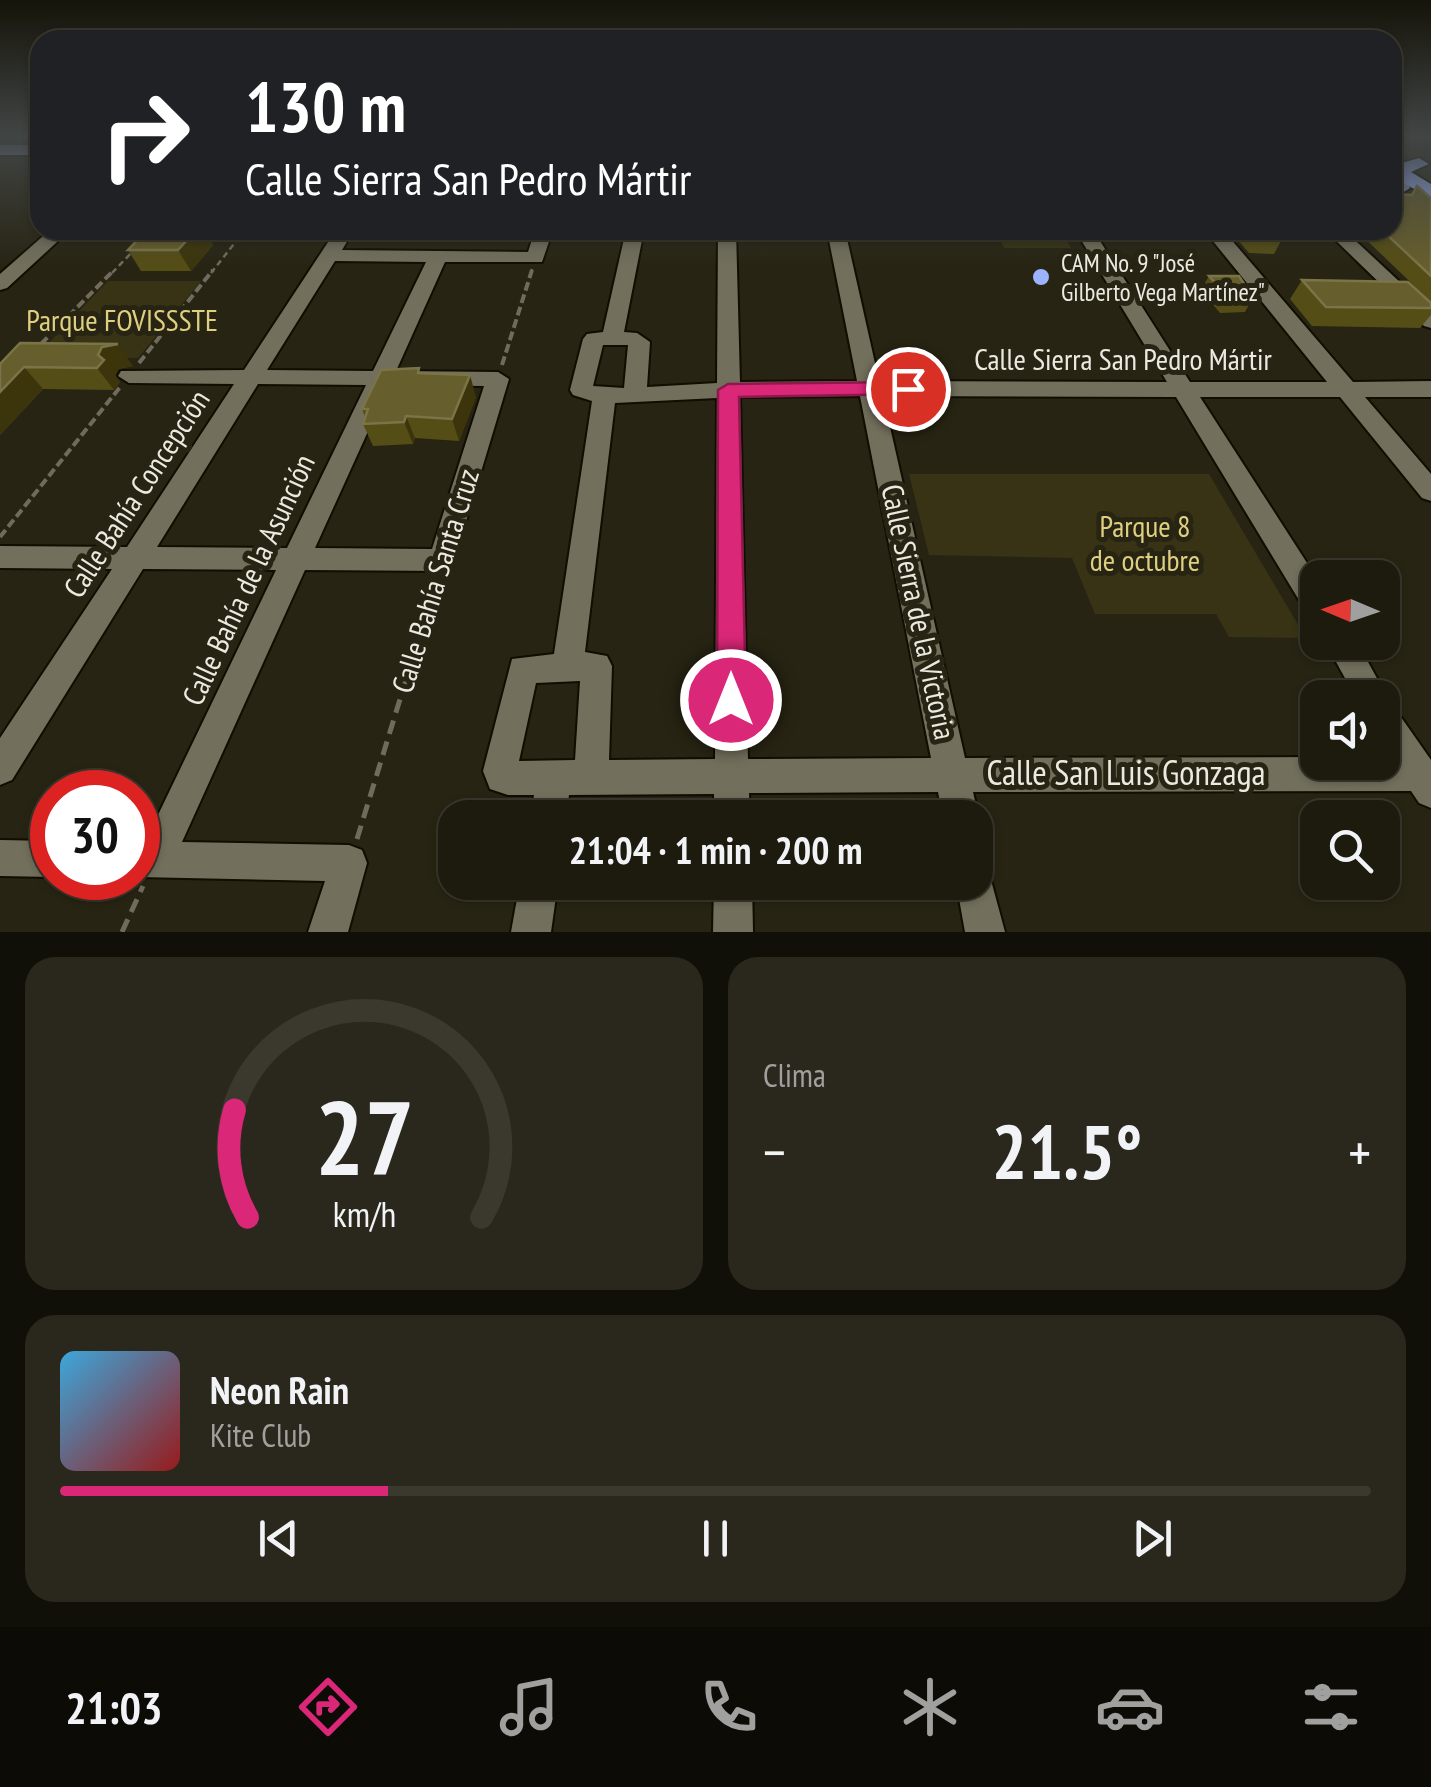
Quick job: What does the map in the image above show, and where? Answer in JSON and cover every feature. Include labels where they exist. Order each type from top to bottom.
[{"type":"highway","points":[[1410,180],[1431,195]]},
{"type":"street","points":[[1402,188],[1431,195]]},
{"type":"street","points":[[0,284],[50,240]]},
{"type":"street","name":"Calle Bahía Concepción","points":[[0,768],[339,240]]},
{"type":"street","points":[[329,256],[535,258],[541,240]]},
{"type":"street","points":[[612,338],[632,240]]},
{"type":"street","points":[[727,240],[732,800]]},
{"type":"street","name":"Calle Sierra de la Victoria","points":[[838,240],[957,800]]},
{"type":"street","points":[[1090,240],[1300,577]]},
{"type":"street","points":[[1222,240],[1431,491]]},
{"type":"street","points":[[1345,240],[1431,322]]},
{"type":"street","points":[[0,254],[33,255]]},
{"type":"street","name":"Calle Bahía de la Asunción","points":[[160,832],[438,257]]},
{"type":"street","points":[[591,778],[598,671],[596,666],[568,666],[605,394],[581,390],[591,341],[612,338],[638,342],[635,394]]},
{"type":"street","points":[[129,376],[498,379]]},
{"type":"street","name":"Calle Bahía Santa Cruz","points":[[442,560],[498,379]]},
{"type":"street","name":"Calle Sierra San Pedro Mártir","points":[[605,394],[872,389],[1431,390]]},
{"type":"street","points":[[0,557],[442,560]]},
{"type":"street","name":"Calle San Luis Gonzaga","points":[[568,666],[523,669],[502,776],[732,778],[952,773],[1426,782]]},
{"type":"street","points":[[1400,741],[1426,782]]},
{"type":"street","points":[[551,800],[554,778]]},
{"type":"street","points":[[0,858],[30,859]]},
{"type":"street","points":[[160,860],[349,863],[328,932]]},
{"type":"street","points":[[532,932],[536,900]]},
{"type":"street","points":[[733,900],[733,932]]},
{"type":"street","points":[[979,900],[985,932]]},
{"type":"path","points":[[39,347],[142,242]]},
{"type":"path","points":[[498,379],[535,258]]},
{"type":"path","name":"Calle Bahía Santa Cruz","points":[[349,863],[442,560]]},
{"type":"path","points":[[122,932],[133,900]]},
{"type":"green space","points":[[1000,240],[1067,240],[1071,248],[1004,248]]},
{"type":"green space","name":"Parque FOVISSSTE","points":[[108,281],[201,281],[138,358],[35,357]]},
{"type":"green space","name":"Parque 8 de octubre","points":[[909,474],[1209,474],[1300,628],[1300,638],[1229,637],[1216,614],[1095,614],[1072,558],[929,555]]},
{"type":"building","points":[[1417,186],[1431,198],[1431,276],[1393,240],[1402,240],[1402,194],[1412,195]]},
{"type":"building","points":[[138,240],[187,240],[178,250],[128,250]]},
{"type":"building","points":[[1209,276],[1239,276],[1253,297],[1229,298]]},
{"type":"building","points":[[1302,280],[1408,282],[1431,303],[1431,308],[1326,307]]},
{"type":"building","points":[[20,343],[118,344],[102,347],[98,355],[104,360],[97,368],[24,367],[0,392],[0,364]]},
{"type":"building","points":[[419,368],[418,373],[470,375],[452,419],[406,416],[404,422],[363,424],[368,409],[362,409],[381,370]]},
{"type":"place","name":"CAM No. 9 \"José Gilberto Vega Martínez\"","points":[[1041,277]]},
{"type":"route","points":[[731,700],[728,390],[908,389]]}]
